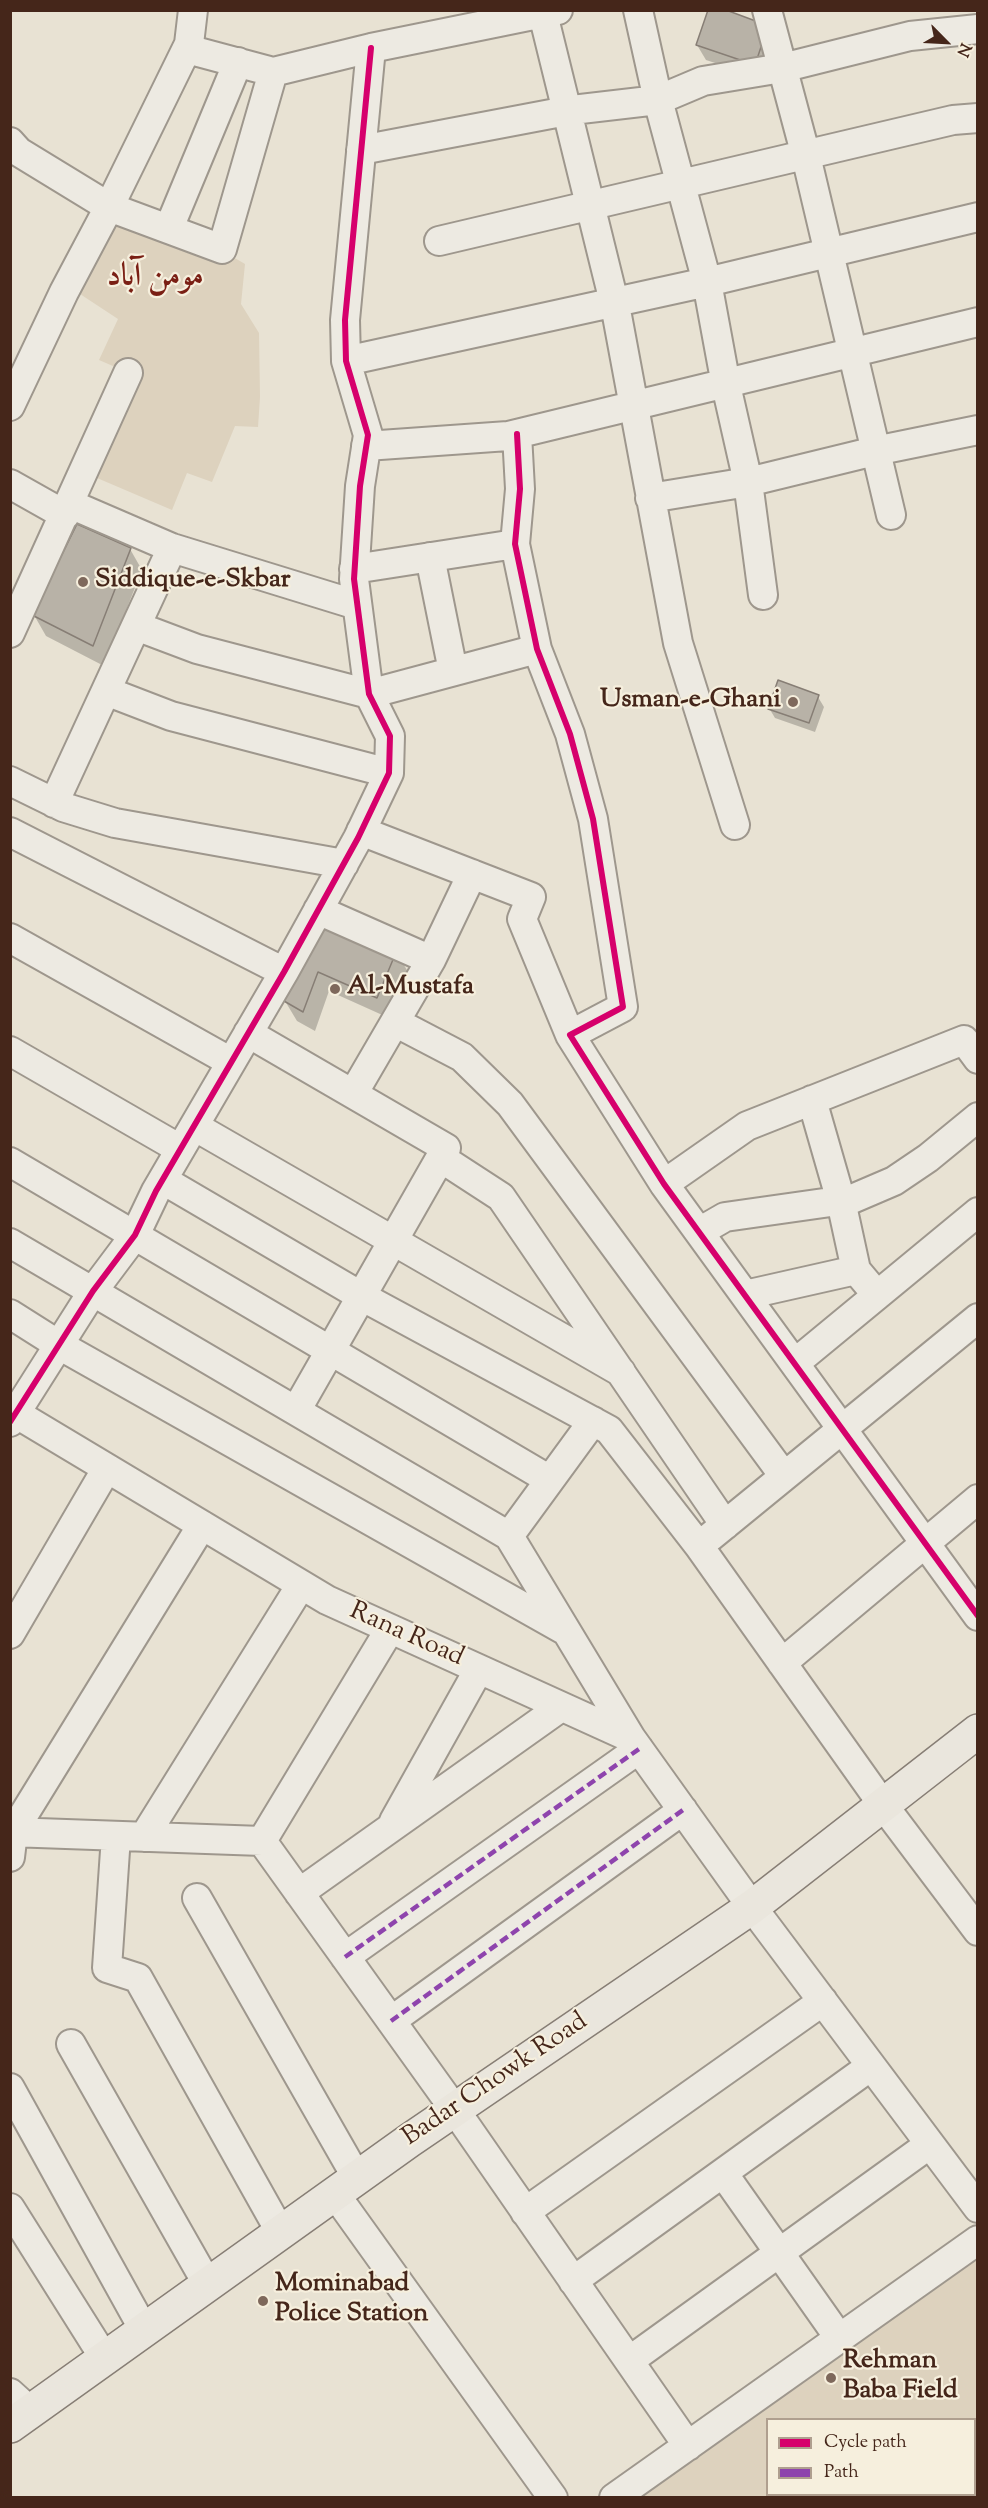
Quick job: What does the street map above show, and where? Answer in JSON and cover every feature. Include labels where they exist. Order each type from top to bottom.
[{"type":"main road","name":"Badar Chowk Road","points":[[17,2410],[105,2359],[346,2186],[752,1907],[978,1731]]},
{"type":"street","points":[[10,406],[64,292],[187,49],[193,10]]},
{"type":"street","points":[[638,10],[658,100],[707,282],[726,385],[748,482],[763,595]]},
{"type":"street","points":[[767,10],[806,156],[891,515]]},
{"type":"street","points":[[187,49],[273,72],[371,48],[547,11],[567,112],[614,302],[678,643],[735,825]]},
{"type":"street","points":[[361,150],[567,112],[658,100],[703,81],[782,68],[910,36],[978,29]]},
{"type":"street","points":[[12,1415],[93,1291],[135,1235],[163,1180],[344,864],[389,773],[390,736],[369,694],[357,605],[354,569],[360,486],[368,435],[346,361],[345,320],[371,48]]},
{"type":"street","points":[[168,228],[238,62]]},
{"type":"street","points":[[10,142],[19,152],[109,207],[222,249],[273,72]]},
{"type":"street","points":[[439,240],[952,120],[978,118]]},
{"type":"street","points":[[346,361],[707,282],[978,217]]},
{"type":"street","points":[[366,446],[517,434],[978,322]]},
{"type":"street","points":[[10,633],[128,373]]},
{"type":"street","points":[[650,498],[748,482],[875,451],[978,430]]},
{"type":"street","points":[[517,434],[520,489],[515,544],[537,649],[570,734],[593,819],[623,1007],[570,1035]]},
{"type":"street","points":[[10,484],[67,510],[172,548],[357,605]]},
{"type":"street","points":[[354,569],[515,544]]},
{"type":"street","points":[[54,803],[172,548]]},
{"type":"street","points":[[430,557],[453,671]]},
{"type":"street","points":[[136,626],[197,649],[369,694],[537,649]]},
{"type":"street","points":[[106,691],[171,716],[389,773]]},
{"type":"street","points":[[12,787],[115,824],[344,864]]},
{"type":"street","points":[[362,831],[531,897],[522,919],[570,1035],[664,1184],[978,1616]]},
{"type":"street","points":[[10,832],[284,972]]},
{"type":"street","points":[[353,1094],[432,960],[472,874]]},
{"type":"street","points":[[318,910],[432,960]]},
{"type":"street","points":[[10,938],[231,1062]]},
{"type":"street","points":[[395,1022],[462,1057],[510,1104],[784,1476]]},
{"type":"street","points":[[248,1033],[446,1148],[297,1409]]},
{"type":"street","points":[[664,1184],[747,1126],[812,1100],[964,1040],[978,1059]]},
{"type":"street","points":[[10,1051],[393,1241],[621,1372]]},
{"type":"street","points":[[812,1100],[841,1201],[856,1270],[877,1295]]},
{"type":"street","points":[[699,1232],[725,1217],[852,1199],[894,1181],[928,1158],[978,1117]]},
{"type":"street","points":[[441,1158],[501,1197],[725,1525]]},
{"type":"street","points":[[10,1162],[550,1480]]},
{"type":"street","points":[[163,1180],[362,1296],[609,1430],[699,1546],[884,1805],[978,1931]]},
{"type":"street","points":[[795,1363],[978,1212]]},
{"type":"street","points":[[10,1243],[297,1409],[509,1536],[635,1744],[752,1907],[978,2208]]},
{"type":"street","points":[[745,1295],[856,1270]]},
{"type":"street","points":[[10,1314],[567,1632]]},
{"type":"street","points":[[699,1546],[978,1318]]},
{"type":"street","name":"Rana Road","points":[[12,1415],[107,1468],[327,1600],[561,1707],[635,1744]]},
{"type":"street","points":[[509,1536],[592,1420]]},
{"type":"street","points":[[10,1634],[107,1468]]},
{"type":"street","points":[[782,1663],[978,1499]]},
{"type":"street","points":[[11,1840],[202,1525]]},
{"type":"street","points":[[144,1837],[301,1585]]},
{"type":"street","points":[[262,1841],[390,1629]]},
{"type":"street","points":[[390,1828],[479,1669]]},
{"type":"street","points":[[299,1893],[561,1707]]},
{"type":"street","points":[[345,1958],[635,1744]]},
{"type":"street","points":[[391,2021],[683,1810]]},
{"type":"street","points":[[11,1840],[116,1836],[262,1841]]},
{"type":"street","points":[[116,1836],[107,1968],[138,1978],[280,2233]]},
{"type":"street","points":[[262,1841],[455,2110],[688,2446]]},
{"type":"street","points":[[197,1898],[346,2186],[554,2498]]},
{"type":"street","points":[[525,2212],[823,2001]]},
{"type":"street","points":[[71,2044],[208,2285]]},
{"type":"street","points":[[573,2281],[871,2066]]},
{"type":"street","points":[[10,2088],[144,2330]]},
{"type":"street","points":[[629,2361],[930,2144]]},
{"type":"street","points":[[723,2173],[840,2339]]},
{"type":"street","points":[[10,2208],[105,2359]]},
{"type":"street","points":[[614,2498],[978,2240]]},
{"type":"shaded area","points":[[123,221],[221,250],[245,264],[241,304],[259,333],[258,427],[235,426],[212,482],[187,473],[172,510],[83,472],[129,373],[99,360],[118,319],[80,294],[110,224]]},
{"type":"shaded area","points":[[977,2242],[977,2497],[614,2498]]},
{"type":"building","points":[[708,10],[726,10],[761,23],[764,38],[755,65],[696,45]]},
{"type":"building","name":"Siddique-e-Skbar","points":[[77,524],[131,548],[93,646],[32,615]]},
{"type":"building","name":"Usman-e-Ghani","points":[[778,680],[819,695],[809,723],[768,709]]},
{"type":"building","points":[[327,922],[397,950],[377,998],[318,972],[303,1012],[284,1001]]},
{"type":"marked path","points":[[345,1957],[639,1749]]},
{"type":"marked path","points":[[391,2021],[683,1810]]},
{"type":"cycle path","points":[[10,1422],[93,1291],[135,1235],[156,1191],[284,972],[358,838],[389,773],[390,736],[369,694],[354,579],[360,486],[368,435],[346,361],[345,320],[371,48]]},
{"type":"cycle path","points":[[517,434],[520,489],[515,544],[537,649],[570,734],[593,819],[623,1007],[570,1035],[664,1184],[978,1616]]},
{"type":"place","name":"Siddique-e-Skbar","points":[[83,582]]},
{"type":"place","name":"Usman-e-Ghani","points":[[793,702]]},
{"type":"place","name":"Al-Mustafa","points":[[335,989]]},
{"type":"place","name":"Mominabad Police Station","points":[[263,2301]]},
{"type":"place","name":"Rehman Baba Field","points":[[831,2378]]},
{"type":"district","name":"مومن آباد","points":[[155,280]]}]
